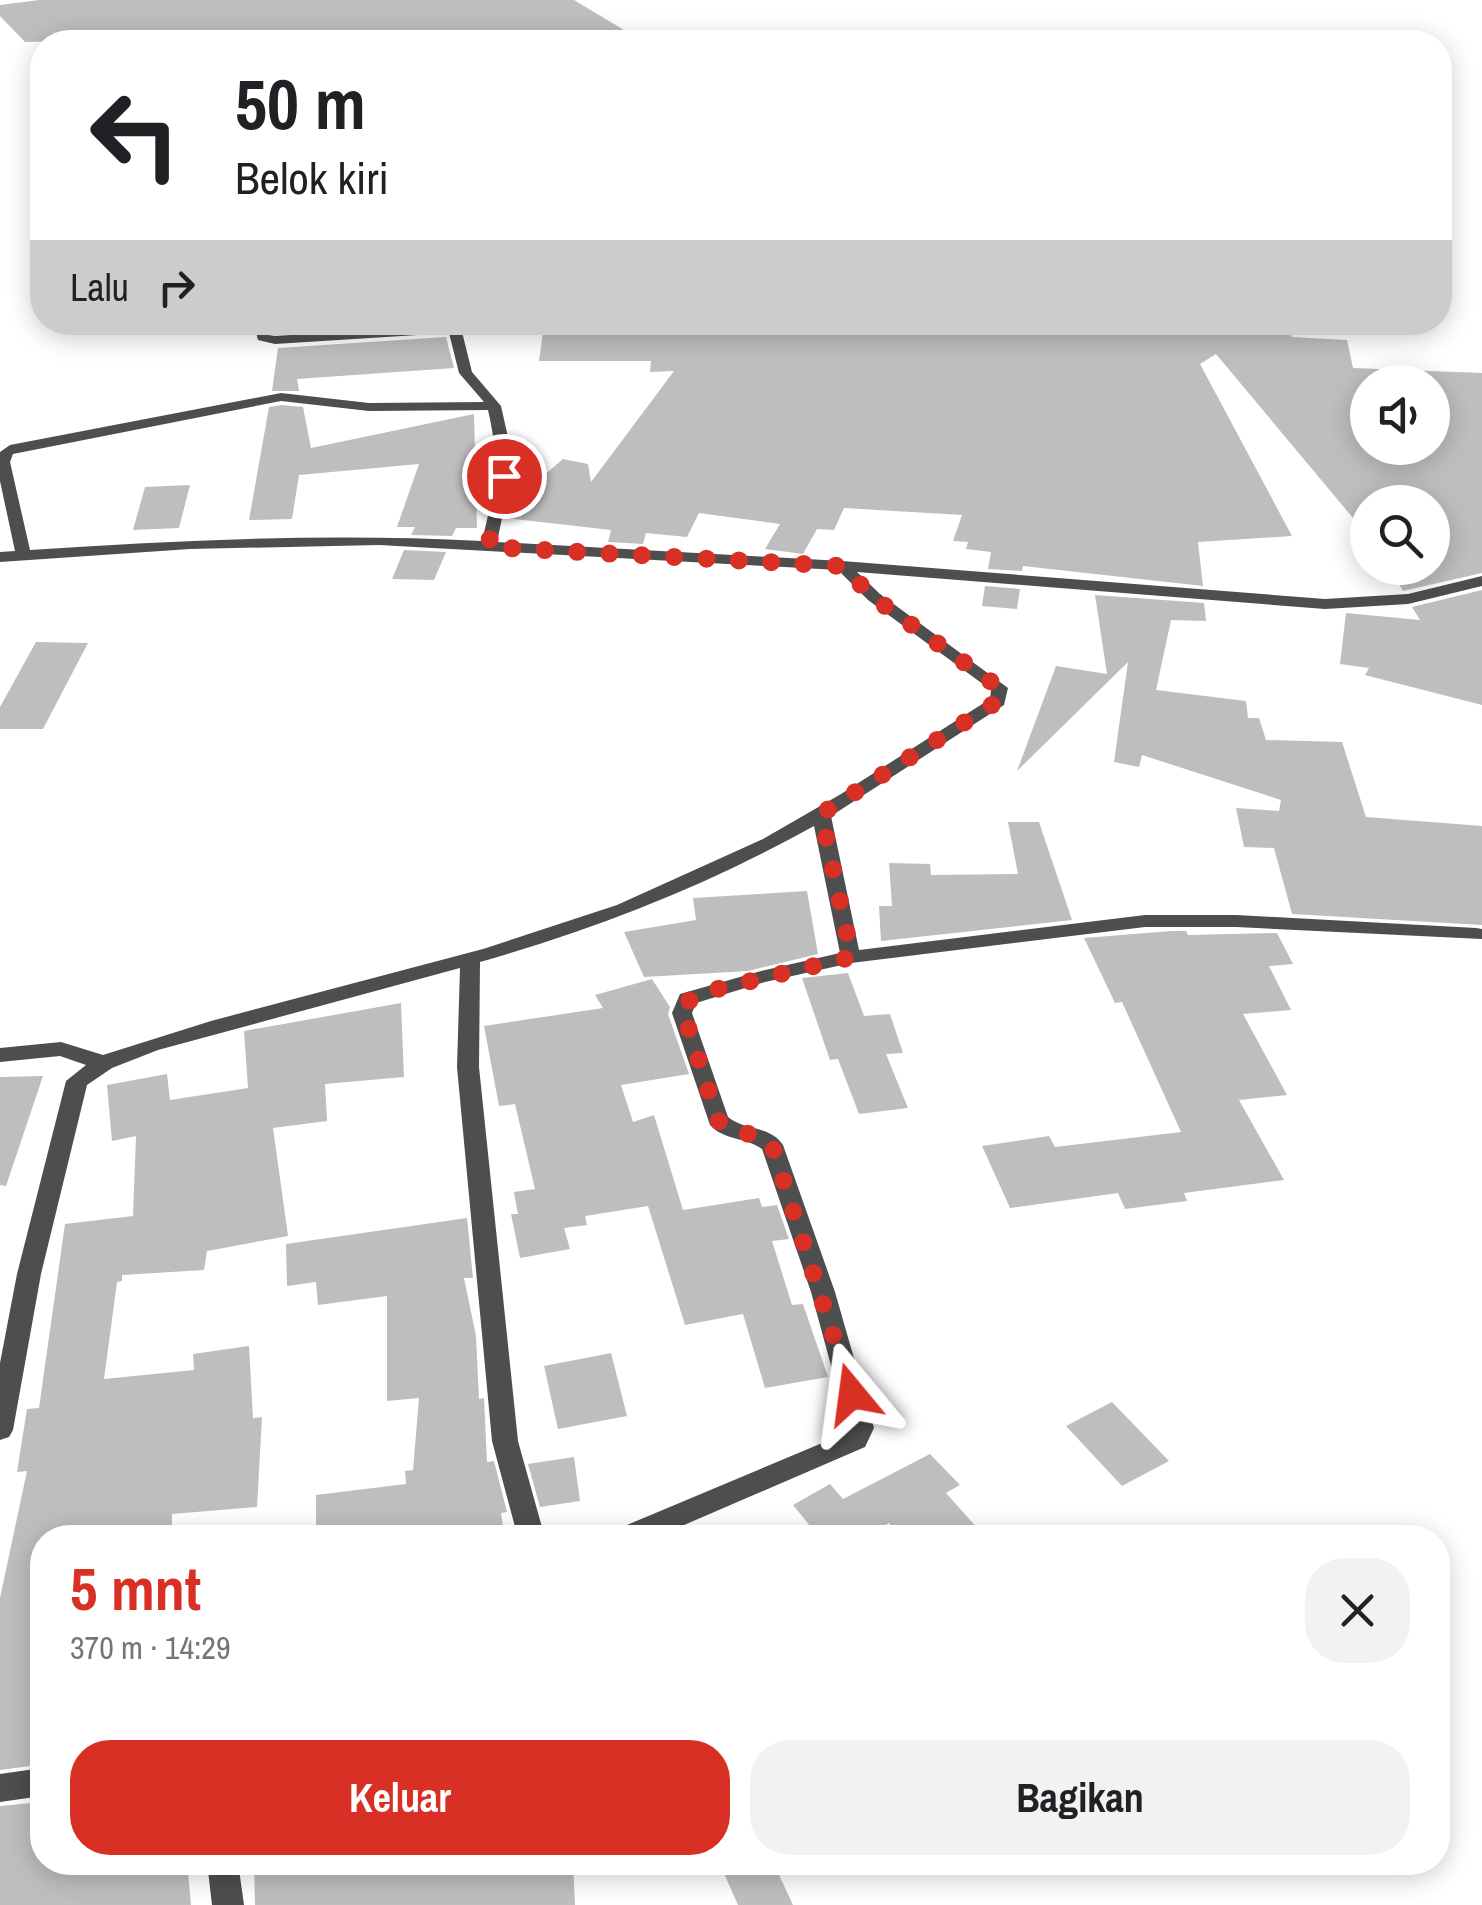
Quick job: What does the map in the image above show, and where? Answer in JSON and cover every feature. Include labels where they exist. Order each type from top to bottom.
[{"type":"street","points":[[260,335],[270,340],[362,335]]},
{"type":"street","points":[[456,335],[466,373],[494,406],[504,476],[488,547]]},
{"type":"street","points":[[23,555],[3,462],[7,452],[15,448],[281,396],[369,407],[494,406]]},
{"type":"street","points":[[0,557],[190,544],[360,540],[842,566],[1325,604],[1408,599],[1482,581]]},
{"type":"street","points":[[0,1430],[55,1160],[77,1082],[104,1063],[179,1037],[552,933],[689,882],[821,814],[982,712],[1001,695],[1000,688],[874,598],[842,566]]},
{"type":"street","points":[[821,814],[852,957]]},
{"type":"street","points":[[656,1525],[856,1440],[862,1428],[822,1292],[772,1145],[760,1135],[730,1132],[718,1120],[682,1008],[696,994],[852,957],[1146,921],[1236,921],[1476,934]]},
{"type":"street","points":[[470,956],[468,1066],[505,1441],[528,1525]]},
{"type":"street","points":[[0,1055],[61,1049],[104,1063]]},
{"type":"street","points":[[0,1788],[30,1784]]},
{"type":"street","points":[[224,1875],[228,1905]]},
{"type":"building","points":[[39,0],[574,0],[624,30],[30,30],[30,42],[25,42],[0,16],[0,5]]},
{"type":"building","points":[[542,335],[1291,335],[1347,340],[1352,365],[1350,465],[1450,465],[1450,372],[1482,373],[1482,573],[1450,580],[1450,485],[1350,485],[1350,514],[1216,354],[1200,364],[1292,536],[1198,542],[1203,586],[1023,566],[1022,571],[988,569],[991,552],[966,549],[968,542],[953,541],[962,515],[844,508],[834,530],[817,529],[803,554],[765,549],[780,524],[699,513],[687,537],[646,533],[643,544],[608,542],[611,530],[506,518],[508,506],[563,459],[588,464],[591,482],[674,371],[650,372],[651,361],[539,361]]},
{"type":"building","points":[[446,337],[454,368],[297,379],[299,391],[272,391],[278,348]]},
{"type":"building","points":[[269,407],[303,407],[311,448],[474,414],[477,528],[456,528],[452,536],[411,535],[415,527],[397,527],[419,464],[299,475],[292,519],[249,520]]},
{"type":"building","points":[[190,485],[179,528],[133,530],[145,487]]},
{"type":"building","points":[[404,550],[446,552],[434,580],[392,579]]},
{"type":"building","points":[[1400,585],[1429,585],[1403,591]]},
{"type":"building","points":[[985,586],[1020,589],[1017,609],[982,606]]},
{"type":"building","points":[[1482,590],[1482,705],[1365,675],[1369,668],[1340,664],[1346,613],[1420,620],[1412,607]]},
{"type":"building","points":[[1095,595],[1204,603],[1206,621],[1171,620],[1156,690],[1246,701],[1248,718],[1259,718],[1266,740],[1342,742],[1366,817],[1482,826],[1482,925],[1292,914],[1274,848],[1244,847],[1236,808],[1279,811],[1281,800],[1142,755],[1139,767],[1114,762],[1128,662],[1017,771],[1056,666],[1107,674]]},
{"type":"building","points":[[36,642],[88,643],[43,729],[0,729],[0,707]]},
{"type":"building","points":[[1008,822],[1039,822],[1072,920],[881,941],[879,906],[892,906],[889,863],[930,864],[931,875],[1018,874]]},
{"type":"building","points":[[807,891],[818,954],[748,971],[644,977],[624,932],[696,920],[693,898]]},
{"type":"building","points":[[1186,931],[1188,935],[1277,933],[1293,964],[1269,966],[1291,1010],[1243,1014],[1287,1095],[1239,1100],[1284,1180],[1184,1193],[1187,1201],[1125,1209],[1118,1193],[1010,1208],[982,1146],[1049,1136],[1055,1147],[1181,1132],[1122,1002],[1115,1003],[1084,938]]},
{"type":"building","points":[[848,973],[864,1016],[890,1014],[903,1053],[886,1054],[908,1108],[859,1114],[838,1059],[830,1060],[802,978]]},
{"type":"building","points":[[652,979],[670,1007],[668,1014],[689,1074],[621,1085],[633,1122],[654,1115],[683,1210],[759,1198],[762,1207],[777,1205],[789,1239],[772,1241],[792,1305],[803,1304],[828,1377],[765,1388],[743,1314],[685,1325],[648,1206],[585,1216],[587,1225],[564,1228],[570,1249],[520,1258],[511,1214],[518,1214],[514,1192],[535,1189],[515,1104],[499,1106],[484,1026],[603,1008],[595,995]]},
{"type":"building","points":[[401,1003],[404,1077],[325,1084],[327,1121],[273,1128],[288,1236],[207,1251],[204,1270],[122,1275],[122,1281],[117,1282],[104,1379],[194,1370],[193,1354],[249,1346],[253,1418],[262,1417],[257,1507],[172,1514],[172,1525],[30,1525],[30,1766],[0,1770],[0,1598],[27,1471],[17,1472],[27,1409],[39,1408],[65,1224],[133,1216],[136,1136],[112,1141],[107,1085],[167,1074],[170,1100],[248,1088],[244,1031]]},
{"type":"building","points":[[43,1076],[6,1186],[0,1185],[0,1077]]},
{"type":"building","points":[[467,1218],[473,1278],[464,1278],[476,1336],[479,1399],[484,1398],[487,1462],[494,1461],[507,1512],[501,1513],[503,1525],[316,1525],[316,1495],[406,1484],[405,1471],[413,1470],[419,1398],[387,1401],[387,1296],[318,1305],[316,1282],[287,1286],[286,1244]]},
{"type":"building","points":[[611,1353],[627,1416],[558,1429],[544,1366]]},
{"type":"building","points":[[1112,1402],[1169,1461],[1122,1486],[1066,1426]]},
{"type":"building","points":[[930,1454],[960,1485],[946,1493],[974,1525],[809,1525],[793,1505],[830,1484],[843,1499]]},
{"type":"building","points":[[574,1457],[580,1501],[540,1507],[528,1464]]},
{"type":"building","points":[[30,1803],[30,1875],[188,1875],[191,1905],[0,1905],[0,1806]]},
{"type":"building","points":[[254,1875],[574,1875],[575,1905],[255,1905]]},
{"type":"building","points":[[725,1875],[779,1875],[793,1905],[738,1905]]},
{"type":"route","points":[[504,476],[488,547],[842,566],[874,598],[1000,688],[998,701],[821,814],[852,957],[696,994],[682,1008],[722,1127],[739,1134],[760,1135],[772,1145],[852,1394]]}]
